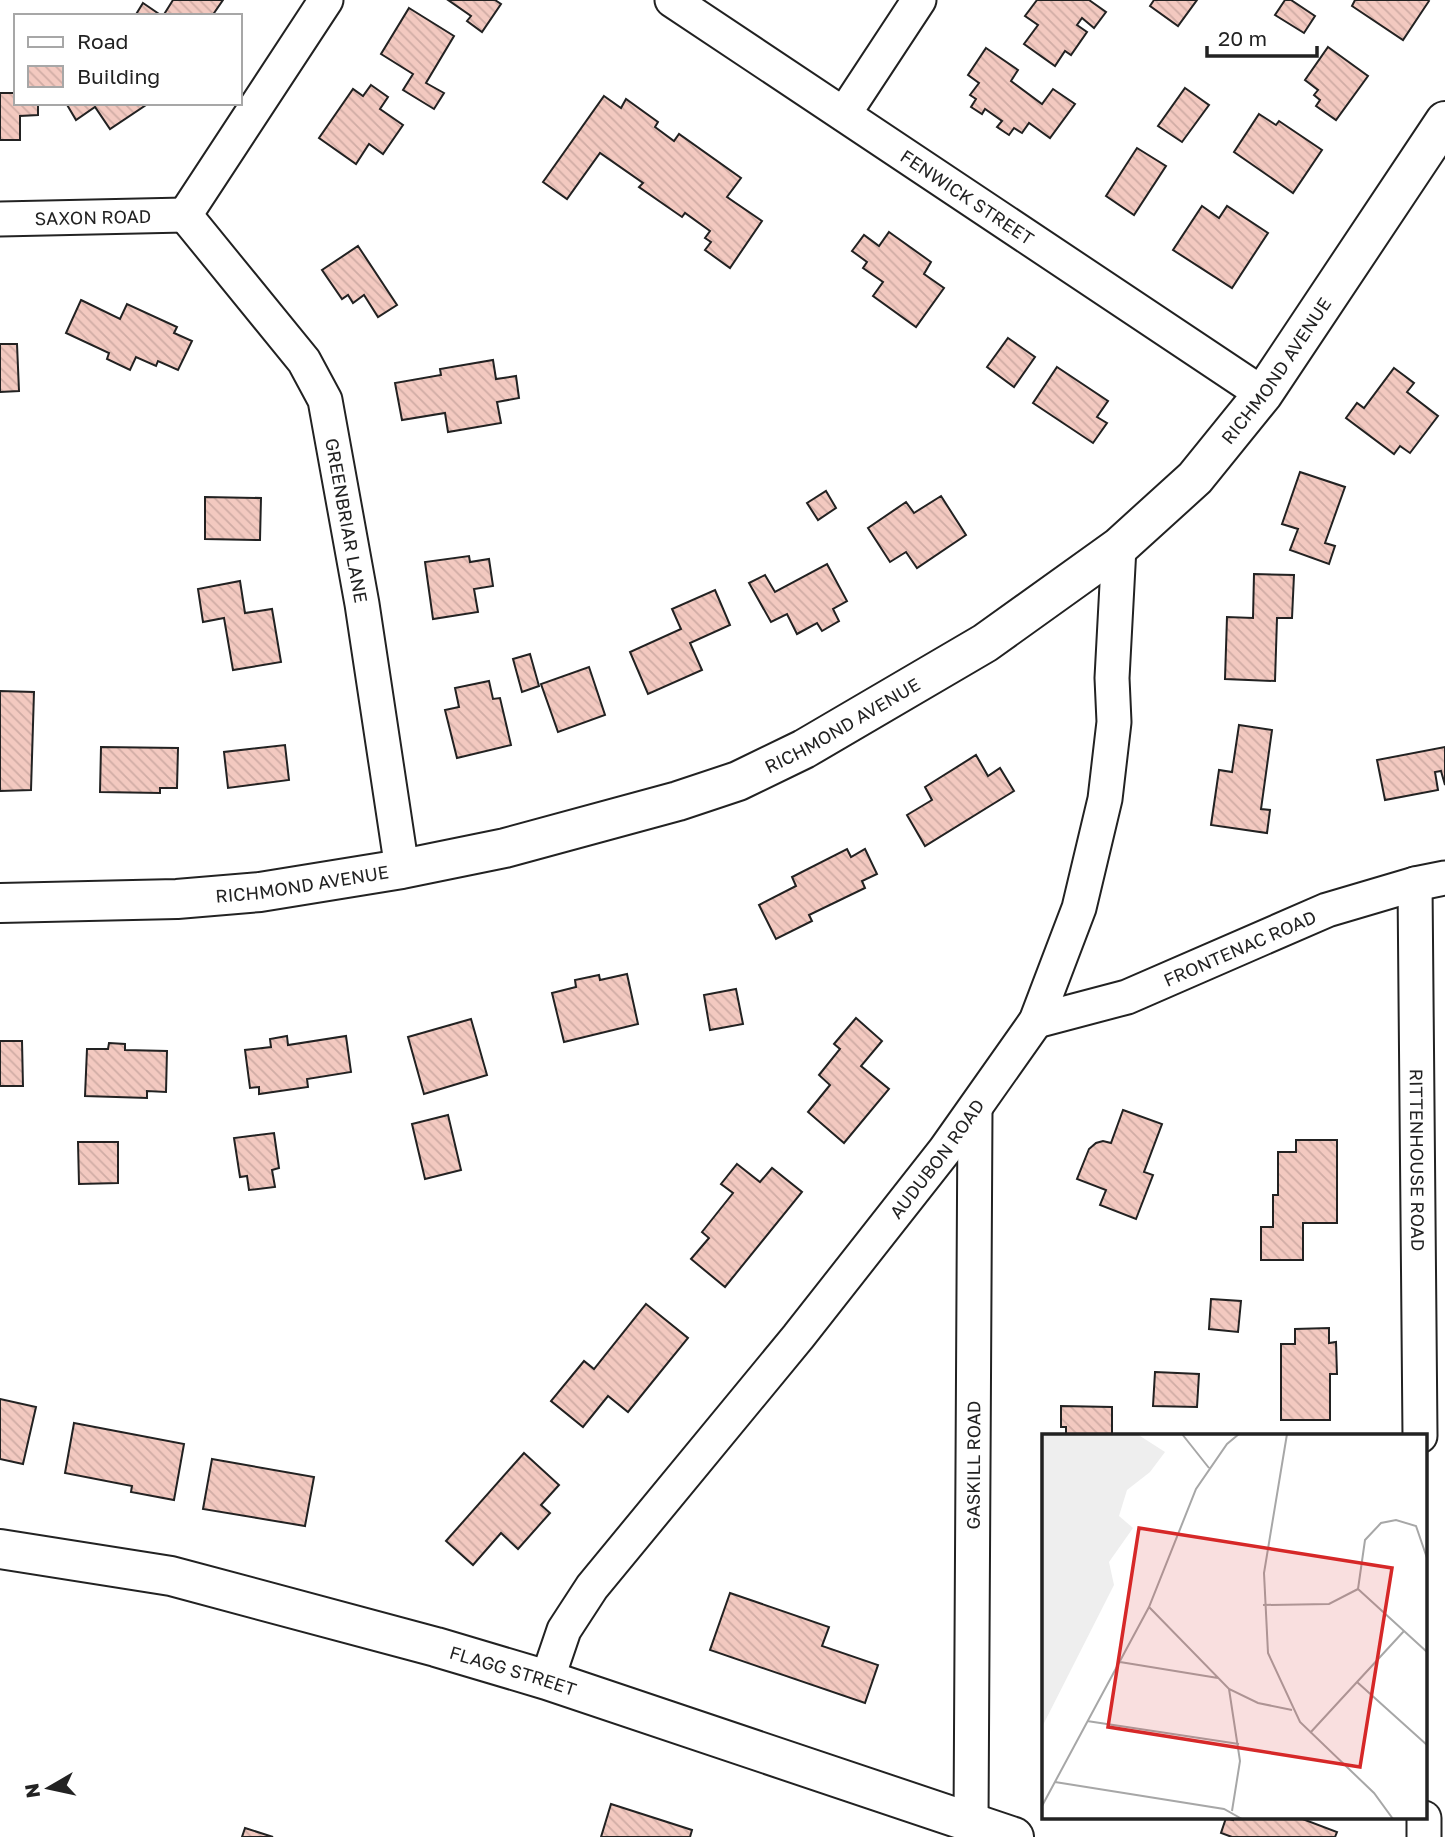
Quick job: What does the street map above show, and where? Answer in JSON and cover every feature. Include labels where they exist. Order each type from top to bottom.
[{"type":"street","points":[[185,215],[326,0]]},
{"type":"street","name":"FENWICK STREET","points":[[672,0],[1263,394]]},
{"type":"street","points":[[844,114],[919,0]]},
{"type":"street","name":"RICHMOND AVENUE","points":[[0,903],[177,899],[260,892],[402,869],[505,848],[678,801],[738,781],[804,749],[985,643],[1119,547],[1195,478],[1263,394],[1445,121]]},
{"type":"street","name":"SAXON ROAD","points":[[0,219],[185,215]]},
{"type":"street","name":"GREENBRIAR LANE","points":[[185,215],[304,361],[325,400],[362,604],[402,869]]},
{"type":"street","name":"AUDUBON ROAD","points":[[547,1680],[564,1630],[592,1587],[799,1336],[975,1110],[1036,1021],[1079,908],[1105,799],[1114,722],[1112,678],[1119,547]]},
{"type":"street","name":"FRONTENAC ROAD","points":[[1036,1021],[1127,997],[1327,910],[1430,881]]},
{"type":"street","name":"RITTENHOUSE ROAD","points":[[1420,1434],[1430,881]]},
{"type":"street","name":"GASKILL ROAD","points":[[971,1822],[975,1110]]},
{"type":"street","name":"FLAGG STREET","points":[[0,1549],[171,1576],[411,1639],[547,1680],[1014,1837]]},
{"type":"building","points":[[173,0],[223,0],[213,14],[164,14]]},
{"type":"building","points":[[448,0],[495,0],[501,4],[482,32],[467,21],[471,16]]},
{"type":"building","points":[[1037,0],[1089,0],[1106,12],[1094,28],[1082,18],[1077,25],[1087,32],[1071,55],[1065,51],[1055,66],[1024,44],[1038,25],[1025,16]]},
{"type":"building","points":[[1154,0],[1197,0],[1178,26],[1150,6]]},
{"type":"building","points":[[1285,0],[1291,0],[1315,16],[1304,33],[1275,15]]},
{"type":"building","points":[[1355,0],[1429,1],[1403,40],[1352,6]]},
{"type":"building","points":[[143,3],[159,14],[136,14]]},
{"type":"building","points":[[409,8],[454,36],[426,83],[444,93],[434,109],[403,90],[413,74],[381,54]]},
{"type":"building","points":[[1328,47],[1368,76],[1336,120],[1316,106],[1320,100],[1314,95],[1318,90],[1305,80]]},
{"type":"building","points":[[986,48],[1018,70],[1011,81],[1042,104],[1053,89],[1075,104],[1050,138],[1029,123],[1022,133],[1014,128],[1009,135],[997,127],[1002,121],[985,109],[982,114],[971,107],[976,99],[970,95],[979,83],[968,75]]},
{"type":"building","points":[[371,85],[388,97],[380,109],[403,125],[383,154],[369,144],[356,164],[319,138],[353,89],[363,96]]},
{"type":"building","points":[[1185,88],[1209,105],[1182,142],[1158,126]]},
{"type":"building","points":[[0,93],[14,93],[14,105],[38,105],[38,115],[20,116],[20,140],[0,140]]},
{"type":"building","points":[[604,96],[621,108],[626,99],[658,122],[655,127],[674,141],[679,134],[741,178],[727,197],[762,221],[730,268],[705,250],[711,242],[705,238],[710,231],[685,213],[682,217],[639,187],[643,183],[600,153],[567,199],[543,182]]},
{"type":"building","points":[[67,105],[146,105],[110,129],[95,107],[76,120]]},
{"type":"building","points":[[1259,114],[1276,125],[1279,121],[1322,150],[1293,193],[1234,152]]},
{"type":"building","points":[[1137,148],[1166,166],[1134,215],[1106,196]]},
{"type":"building","points":[[1202,206],[1219,218],[1227,206],[1268,233],[1232,288],[1173,250]]},
{"type":"building","points":[[889,232],[931,262],[924,274],[944,288],[916,327],[873,296],[883,282],[863,268],[867,262],[852,251],[864,235],[879,246]]},
{"type":"building","points":[[358,246],[397,305],[378,317],[364,295],[353,303],[348,295],[342,299],[322,270]]},
{"type":"building","points":[[81,300],[120,319],[127,304],[177,327],[174,333],[192,341],[178,370],[158,361],[156,366],[136,357],[130,370],[107,359],[109,353],[66,333]]},
{"type":"building","points":[[1008,338],[1035,357],[1014,387],[987,367]]},
{"type":"building","points":[[0,344],[17,344],[19,391],[0,392]]},
{"type":"building","points":[[493,360],[496,379],[516,376],[519,398],[497,402],[501,423],[448,432],[445,413],[402,420],[395,383],[441,375],[440,369]]},
{"type":"building","points":[[1057,367],[1108,401],[1097,417],[1107,423],[1093,443],[1033,403]]},
{"type":"building","points":[[1394,368],[1414,383],[1407,392],[1438,416],[1410,453],[1400,446],[1394,454],[1346,418],[1357,403],[1364,408]]},
{"type":"building","points":[[1300,472],[1345,487],[1325,543],[1335,546],[1329,564],[1290,550],[1298,529],[1282,524]]},
{"type":"building","points":[[826,491],[836,508],[818,520],[807,503]]},
{"type":"building","points":[[941,496],[966,535],[917,568],[906,552],[890,562],[868,528],[906,502],[914,513]]},
{"type":"building","points":[[205,497],[261,498],[260,540],[205,539]]},
{"type":"building","points":[[469,556],[470,562],[489,559],[493,586],[474,589],[478,612],[433,619],[425,562]]},
{"type":"building","points":[[827,564],[847,601],[833,609],[839,621],[822,631],[817,623],[797,634],[787,614],[771,622],[749,583],[765,575],[775,592]]},
{"type":"building","points":[[1254,574],[1294,575],[1292,618],[1277,618],[1275,681],[1225,679],[1227,617],[1253,618]]},
{"type":"building","points":[[240,581],[245,613],[272,609],[281,662],[233,670],[224,618],[203,622],[198,589]]},
{"type":"building","points":[[715,590],[730,625],[690,643],[702,670],[648,694],[630,652],[681,629],[672,609]]},
{"type":"building","points":[[530,654],[539,686],[522,692],[513,659]]},
{"type":"building","points":[[589,667],[605,715],[558,732],[541,684]]},
{"type":"building","points":[[489,681],[493,699],[500,698],[511,745],[457,758],[445,710],[459,707],[455,688]]},
{"type":"building","points":[[0,691],[34,692],[31,790],[0,791]]},
{"type":"building","points":[[1239,725],[1272,730],[1261,809],[1270,810],[1267,833],[1211,825],[1219,770],[1232,772]]},
{"type":"building","points":[[285,745],[289,780],[228,788],[224,752]]},
{"type":"building","points":[[101,747],[178,748],[177,788],[160,788],[160,793],[100,792]]},
{"type":"building","points":[[1445,747],[1445,785],[1441,771],[1435,772],[1438,790],[1385,800],[1377,760]]},
{"type":"building","points":[[976,755],[988,776],[1000,768],[1014,791],[925,846],[907,815],[932,800],[925,787]]},
{"type":"building","points":[[847,849],[851,857],[865,849],[877,874],[862,881],[865,888],[809,915],[812,921],[776,939],[759,905],[796,886],[792,877]]},
{"type":"building","points":[[627,974],[638,1024],[564,1042],[552,993],[576,987],[575,980],[599,975],[600,980]]},
{"type":"building","points":[[736,989],[743,1024],[710,1030],[704,995]]},
{"type":"building","points":[[856,1018],[882,1041],[861,1066],[889,1089],[844,1143],[808,1112],[830,1085],[819,1075],[840,1049],[834,1044]]},
{"type":"building","points":[[471,1019],[487,1075],[424,1094],[408,1037]]},
{"type":"building","points":[[287,1036],[288,1045],[346,1036],[351,1072],[307,1079],[308,1087],[259,1094],[259,1087],[250,1088],[245,1050],[271,1047],[270,1039]]},
{"type":"building","points":[[0,1041],[22,1041],[23,1086],[0,1086]]},
{"type":"building","points":[[109,1043],[125,1044],[125,1050],[167,1051],[166,1092],[147,1091],[147,1098],[85,1096],[87,1049],[108,1049]]},
{"type":"building","points":[[1123,1110],[1162,1124],[1144,1172],[1153,1175],[1136,1219],[1100,1205],[1106,1190],[1077,1179],[1089,1149],[1103,1141],[1111,1143]]},
{"type":"building","points":[[448,1115],[461,1170],[425,1179],[412,1124]]},
{"type":"building","points":[[274,1133],[279,1168],[272,1170],[275,1187],[249,1190],[247,1176],[240,1177],[234,1138]]},
{"type":"building","points":[[1296,1140],[1337,1140],[1337,1223],[1303,1223],[1303,1260],[1261,1260],[1261,1227],[1273,1227],[1273,1195],[1278,1195],[1278,1152],[1296,1152]]},
{"type":"building","points":[[78,1142],[118,1142],[118,1183],[79,1184]]},
{"type":"building","points":[[737,1164],[760,1182],[772,1168],[802,1192],[725,1287],[691,1259],[709,1238],[702,1232],[733,1193],[721,1184]]},
{"type":"building","points":[[1211,1299],[1241,1301],[1238,1332],[1209,1329]]},
{"type":"building","points":[[646,1304],[688,1338],[628,1412],[608,1396],[583,1427],[551,1401],[584,1361],[594,1369]]},
{"type":"building","points":[[1329,1328],[1329,1343],[1336,1342],[1337,1374],[1330,1374],[1330,1420],[1281,1420],[1281,1344],[1295,1344],[1295,1329]]},
{"type":"building","points":[[1155,1372],[1199,1374],[1197,1407],[1153,1406]]},
{"type":"building","points":[[0,1399],[36,1407],[23,1464],[0,1459]]},
{"type":"building","points":[[1061,1406],[1112,1407],[1112,1434],[1066,1434],[1066,1427],[1061,1427]]},
{"type":"building","points":[[74,1423],[184,1444],[174,1500],[131,1492],[132,1486],[65,1473]]},
{"type":"building","points":[[524,1453],[559,1485],[541,1505],[550,1513],[518,1549],[501,1533],[473,1565],[446,1541]]},
{"type":"building","points":[[212,1459],[314,1477],[305,1526],[203,1509]]},
{"type":"building","points":[[730,1593],[829,1627],[822,1646],[878,1665],[865,1703],[710,1650]]},
{"type":"building","points":[[611,1804],[692,1830],[690,1837],[601,1837]]},
{"type":"building","points":[[1225,1820],[1305,1820],[1337,1832],[1335,1837],[1232,1837],[1221,1833]]},
{"type":"building","points":[[245,1828],[273,1837],[242,1837]]}]
